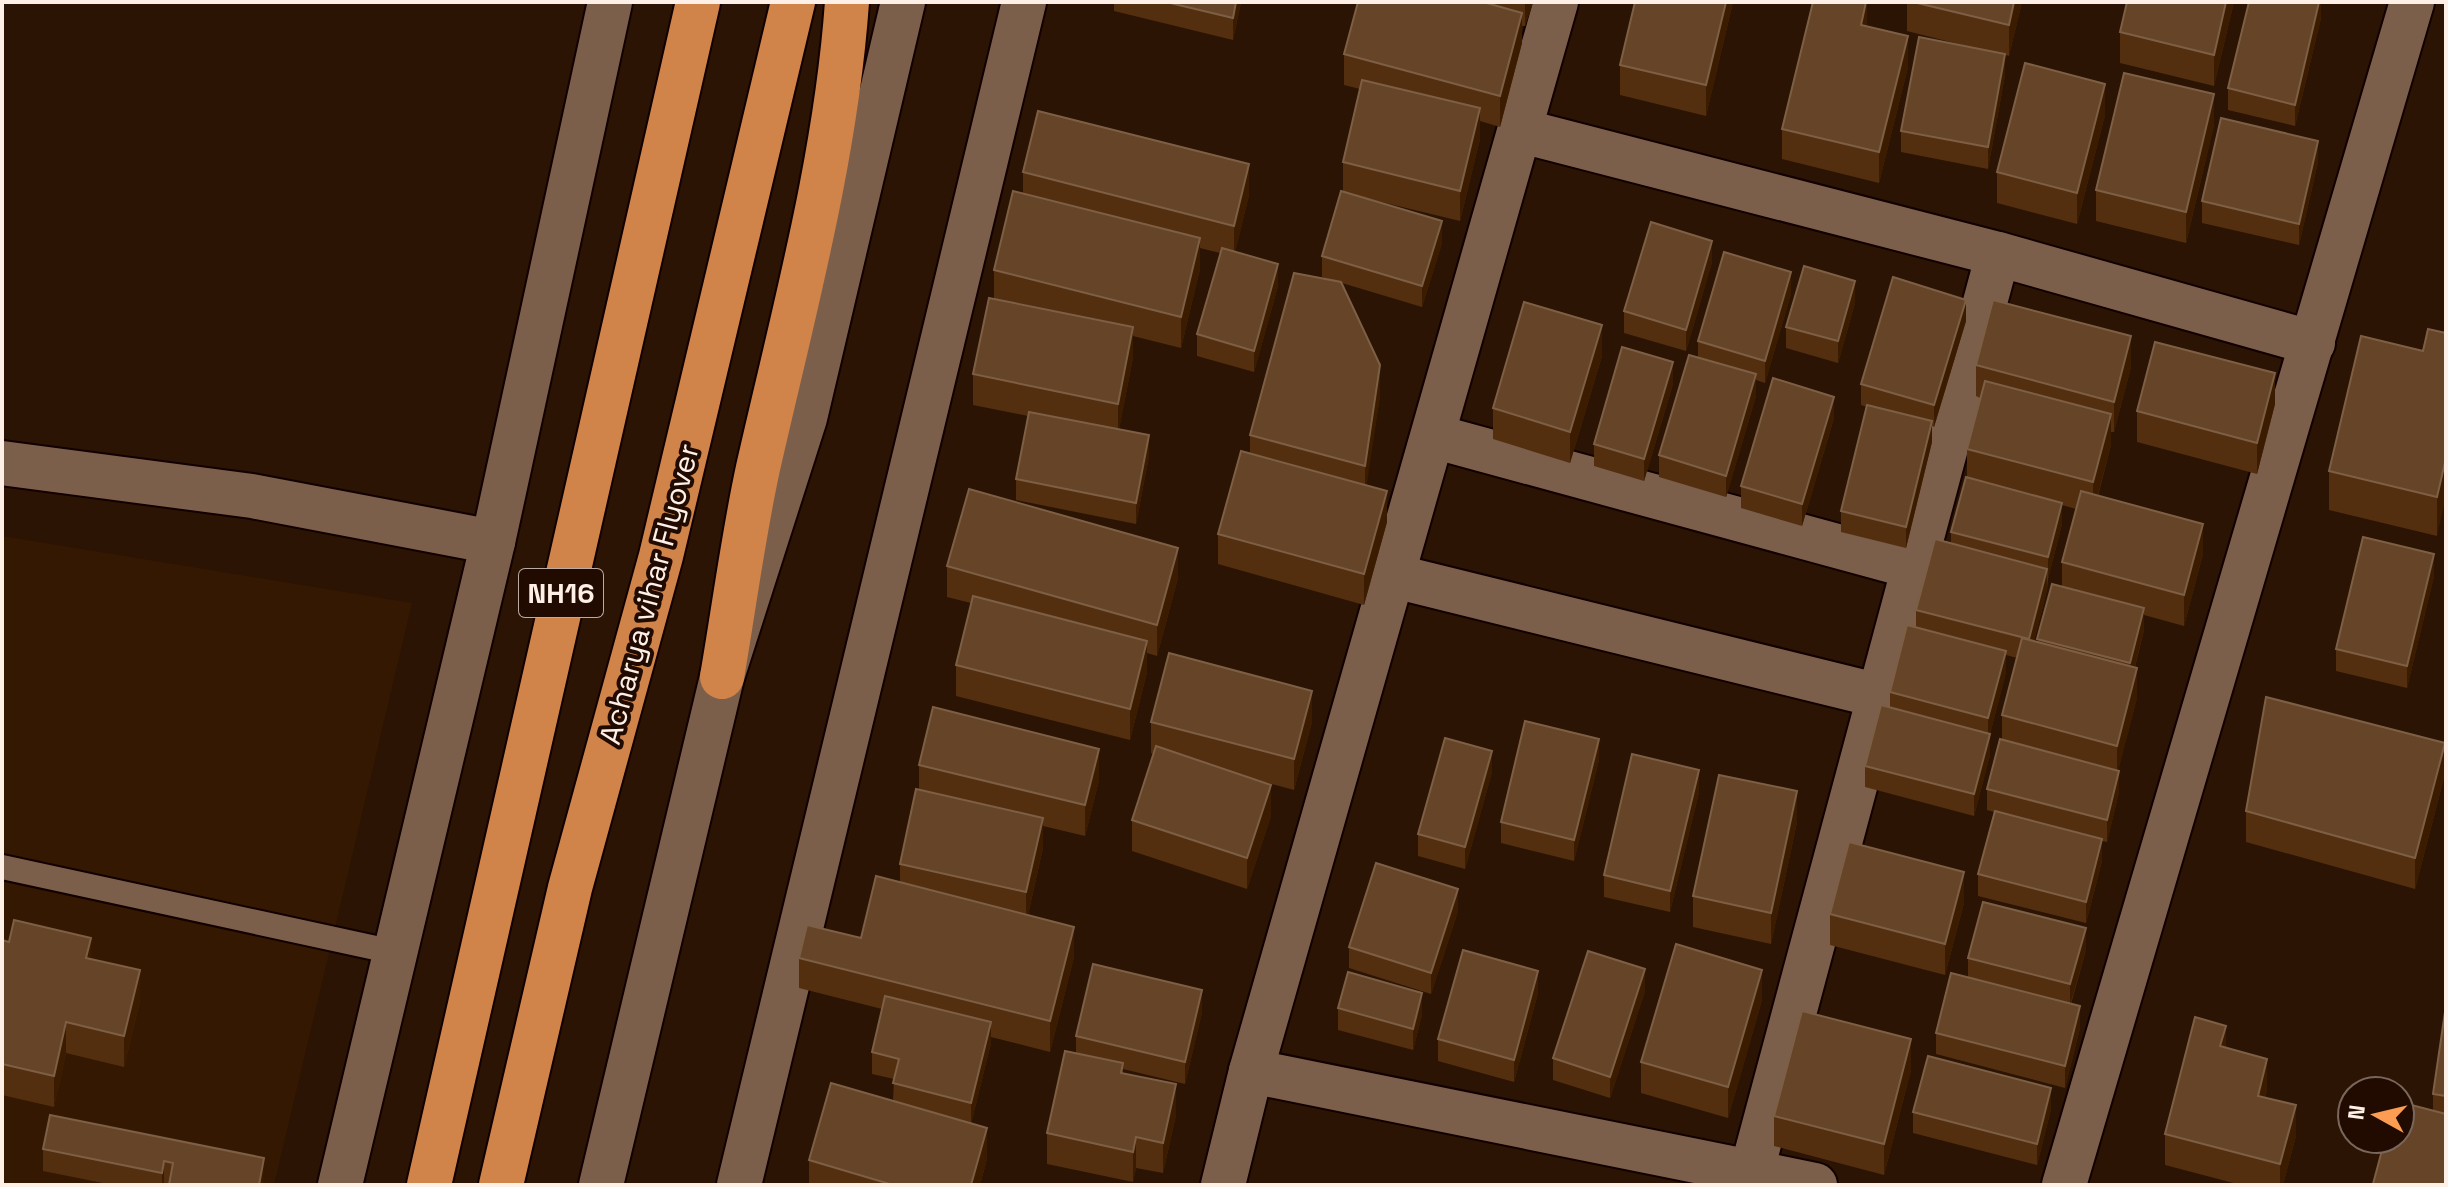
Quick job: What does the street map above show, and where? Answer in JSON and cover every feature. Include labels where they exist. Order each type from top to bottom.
[{"type":"highway","name":"NH16","points":[[429,1185],[698,2]]},
{"type":"highway","name":"Acharya vihar Flyover","points":[[501,1185],[570,888],[661,556],[793,2]]},
{"type":"highway","points":[[722,677],[757,472],[823,170],[843,57],[847,2]]},
{"type":"street","points":[[340,1185],[493,542],[610,2]]},
{"type":"street","points":[[601,1185],[722,677],[805,418],[903,2]]},
{"type":"street","points":[[739,1185],[1024,2]]},
{"type":"street","points":[[1223,1185],[1251,1071],[1522,131],[1556,2]]},
{"type":"street","points":[[2064,1185],[2412,2]]},
{"type":"street","points":[[1522,131],[1998,254],[2313,343]]},
{"type":"street","points":[[1752,1170],[1998,254]]},
{"type":"street","points":[[1433,436],[1914,567]]},
{"type":"street","points":[[2,463],[252,496],[493,542]]},
{"type":"street","points":[[1394,576],[1880,696]]},
{"type":"street","points":[[1251,1071],[1815,1185]]},
{"type":"lane","points":[[2,867],[394,952]]},
{"type":"shaded area","points":[[2,536],[412,603],[274,1185],[2,1185]]},
{"type":"building","points":[[1166,2],[1236,2],[1233,18]]},
{"type":"building","points":[[1358,2],[1483,2],[1522,13],[1500,96],[1344,54]]},
{"type":"building","points":[[1635,2],[1726,2],[1706,85],[1620,65]]},
{"type":"building","points":[[1813,2],[1866,2],[1861,25],[1908,36],[1879,152],[1782,129]]},
{"type":"building","points":[[1913,2],[2014,2],[2009,25]]},
{"type":"building","points":[[2127,2],[2226,2],[2214,55],[2120,32]]},
{"type":"building","points":[[2249,2],[2319,2],[2295,105],[2228,88]]},
{"type":"building","points":[[1919,37],[2005,54],[1988,147],[1901,131]]},
{"type":"building","points":[[2025,63],[2105,84],[2077,193],[1997,172]]},
{"type":"building","points":[[2124,73],[2214,94],[2186,212],[2096,190]]},
{"type":"building","points":[[1362,80],[1480,108],[1460,191],[1343,162]]},
{"type":"building","points":[[1038,111],[1249,164],[1234,226],[1023,172]]},
{"type":"building","points":[[2221,118],[2318,141],[2299,224],[2202,201]]},
{"type":"building","points":[[1013,191],[1200,238],[1181,317],[994,270]]},
{"type":"building","points":[[1341,191],[1442,221],[1422,286],[1322,256]]},
{"type":"building","points":[[1651,222],[1712,241],[1686,330],[1624,311]]},
{"type":"building","points":[[1222,248],[1278,264],[1254,351],[1197,334]]},
{"type":"building","points":[[1724,252],[1791,272],[1765,361],[1698,341]]},
{"type":"building","points":[[1804,266],[1855,281],[1838,341],[1786,327]]},
{"type":"building","points":[[1294,273],[1341,282],[1380,365],[1365,466],[1250,435]]},
{"type":"building","points":[[1893,277],[1966,300],[1934,405],[1861,384]]},
{"type":"building","points":[[989,298],[1133,327],[1118,404],[973,374]]},
{"type":"building","points":[[1993,300],[2131,336],[2114,402],[1976,365]]},
{"type":"building","points":[[1524,302],[1602,325],[1570,432],[1493,408]]},
{"type":"building","points":[[2428,329],[2446,333],[2446,458],[2437,497],[2329,471],[2361,336],[2423,351]]},
{"type":"building","points":[[2155,342],[2275,373],[2257,443],[2137,411]]},
{"type":"building","points":[[1622,347],[1673,362],[1644,459],[1594,444]]},
{"type":"building","points":[[1689,355],[1756,374],[1726,476],[1659,455]]},
{"type":"building","points":[[1773,378],[1834,397],[1802,504],[1741,486]]},
{"type":"building","points":[[1985,381],[2111,414],[2093,482],[1967,449]]},
{"type":"building","points":[[1867,405],[1932,421],[1906,527],[1841,511]]},
{"type":"building","points":[[1029,412],[1149,435],[1136,503],[1016,479]]},
{"type":"building","points":[[1241,451],[1387,491],[1364,574],[1218,534]]},
{"type":"building","points":[[1966,477],[2062,503],[2048,557],[1951,532]]},
{"type":"building","points":[[969,489],[1178,548],[1157,625],[947,566]]},
{"type":"building","points":[[2081,491],[2203,524],[2184,595],[2062,562]]},
{"type":"building","points":[[2363,537],[2434,554],[2407,666],[2336,649]]},
{"type":"building","points":[[1935,539],[2047,569],[2029,639],[1916,610]]},
{"type":"building","points":[[2052,584],[2144,608],[2130,663],[2037,639]]},
{"type":"building","points":[[973,596],[1147,641],[1130,709],[956,665]]},
{"type":"building","points":[[1907,625],[2006,651],[1988,718],[1890,692]]},
{"type":"building","points":[[2022,638],[2137,668],[2117,746],[2002,715]]},
{"type":"building","points":[[1169,653],[1312,691],[1294,759],[1151,722]]},
{"type":"building","points":[[2266,697],[2445,743],[2415,858],[2246,811]]},
{"type":"building","points":[[1881,705],[1990,734],[1974,794],[1865,766]]},
{"type":"building","points":[[933,707],[1099,749],[1085,805],[919,765]]},
{"type":"building","points":[[1525,721],[1599,739],[1574,840],[1501,822]]},
{"type":"building","points":[[1445,738],[1492,751],[1465,847],[1418,834]]},
{"type":"building","points":[[2000,739],[2119,771],[2107,820],[1987,789]]},
{"type":"building","points":[[1156,746],[1271,785],[1247,858],[1132,820]]},
{"type":"building","points":[[1632,754],[1699,770],[1670,891],[1604,875]]},
{"type":"building","points":[[1719,775],[1797,791],[1771,913],[1693,896]]},
{"type":"building","points":[[916,789],[1043,818],[1026,892],[900,864]]},
{"type":"building","points":[[1995,811],[2102,839],[2086,902],[1978,874]]},
{"type":"building","points":[[1849,842],[1964,872],[1945,944],[1830,914]]},
{"type":"building","points":[[1376,863],[1458,889],[1431,973],[1349,947]]},
{"type":"building","points":[[876,876],[1074,927],[1050,1021],[799,958],[807,925],[861,938]]},
{"type":"building","points":[[1983,902],[2086,928],[2070,984],[1968,958]]},
{"type":"building","points":[[14,920],[91,938],[86,958],[140,970],[124,1036],[66,1022],[54,1076],[2,1064],[2,940],[9,942]]},
{"type":"building","points":[[1676,944],[1762,970],[1728,1087],[1641,1062]]},
{"type":"building","points":[[1463,950],[1538,971],[1514,1060],[1438,1039]]},
{"type":"building","points":[[1588,951],[1645,969],[1610,1077],[1553,1058]]},
{"type":"building","points":[[1093,964],[1202,990],[1185,1062],[1076,1036]]},
{"type":"building","points":[[1348,972],[1422,993],[1413,1029],[1338,1008]]},
{"type":"building","points":[[1951,973],[2080,1006],[2065,1066],[1936,1033]]},
{"type":"building","points":[[885,996],[991,1022],[971,1103],[893,1083],[899,1059],[872,1052]]},
{"type":"building","points":[[1802,1011],[1911,1039],[1884,1144],[1774,1116]]},
{"type":"building","points":[[2446,1012],[2446,1096],[2433,1094]]},
{"type":"building","points":[[2195,1017],[2226,1026],[2220,1046],[2267,1059],[2258,1096],[2296,1105],[2280,1164],[2165,1134]]},
{"type":"building","points":[[1065,1051],[1123,1063],[1121,1073],[1176,1084],[1163,1143],[1136,1137],[1133,1152],[1047,1133]]},
{"type":"building","points":[[1928,1056],[2051,1088],[2037,1144],[1913,1112]]},
{"type":"building","points":[[831,1083],[987,1128],[971,1185],[893,1185],[809,1160]]},
{"type":"building","points":[[2416,1106],[2446,1114],[2446,1185],[2373,1184],[2381,1155],[2416,1155]]},
{"type":"building","points":[[50,1115],[264,1158],[259,1185],[169,1185],[173,1163],[164,1161],[162,1173],[43,1149]]}]
